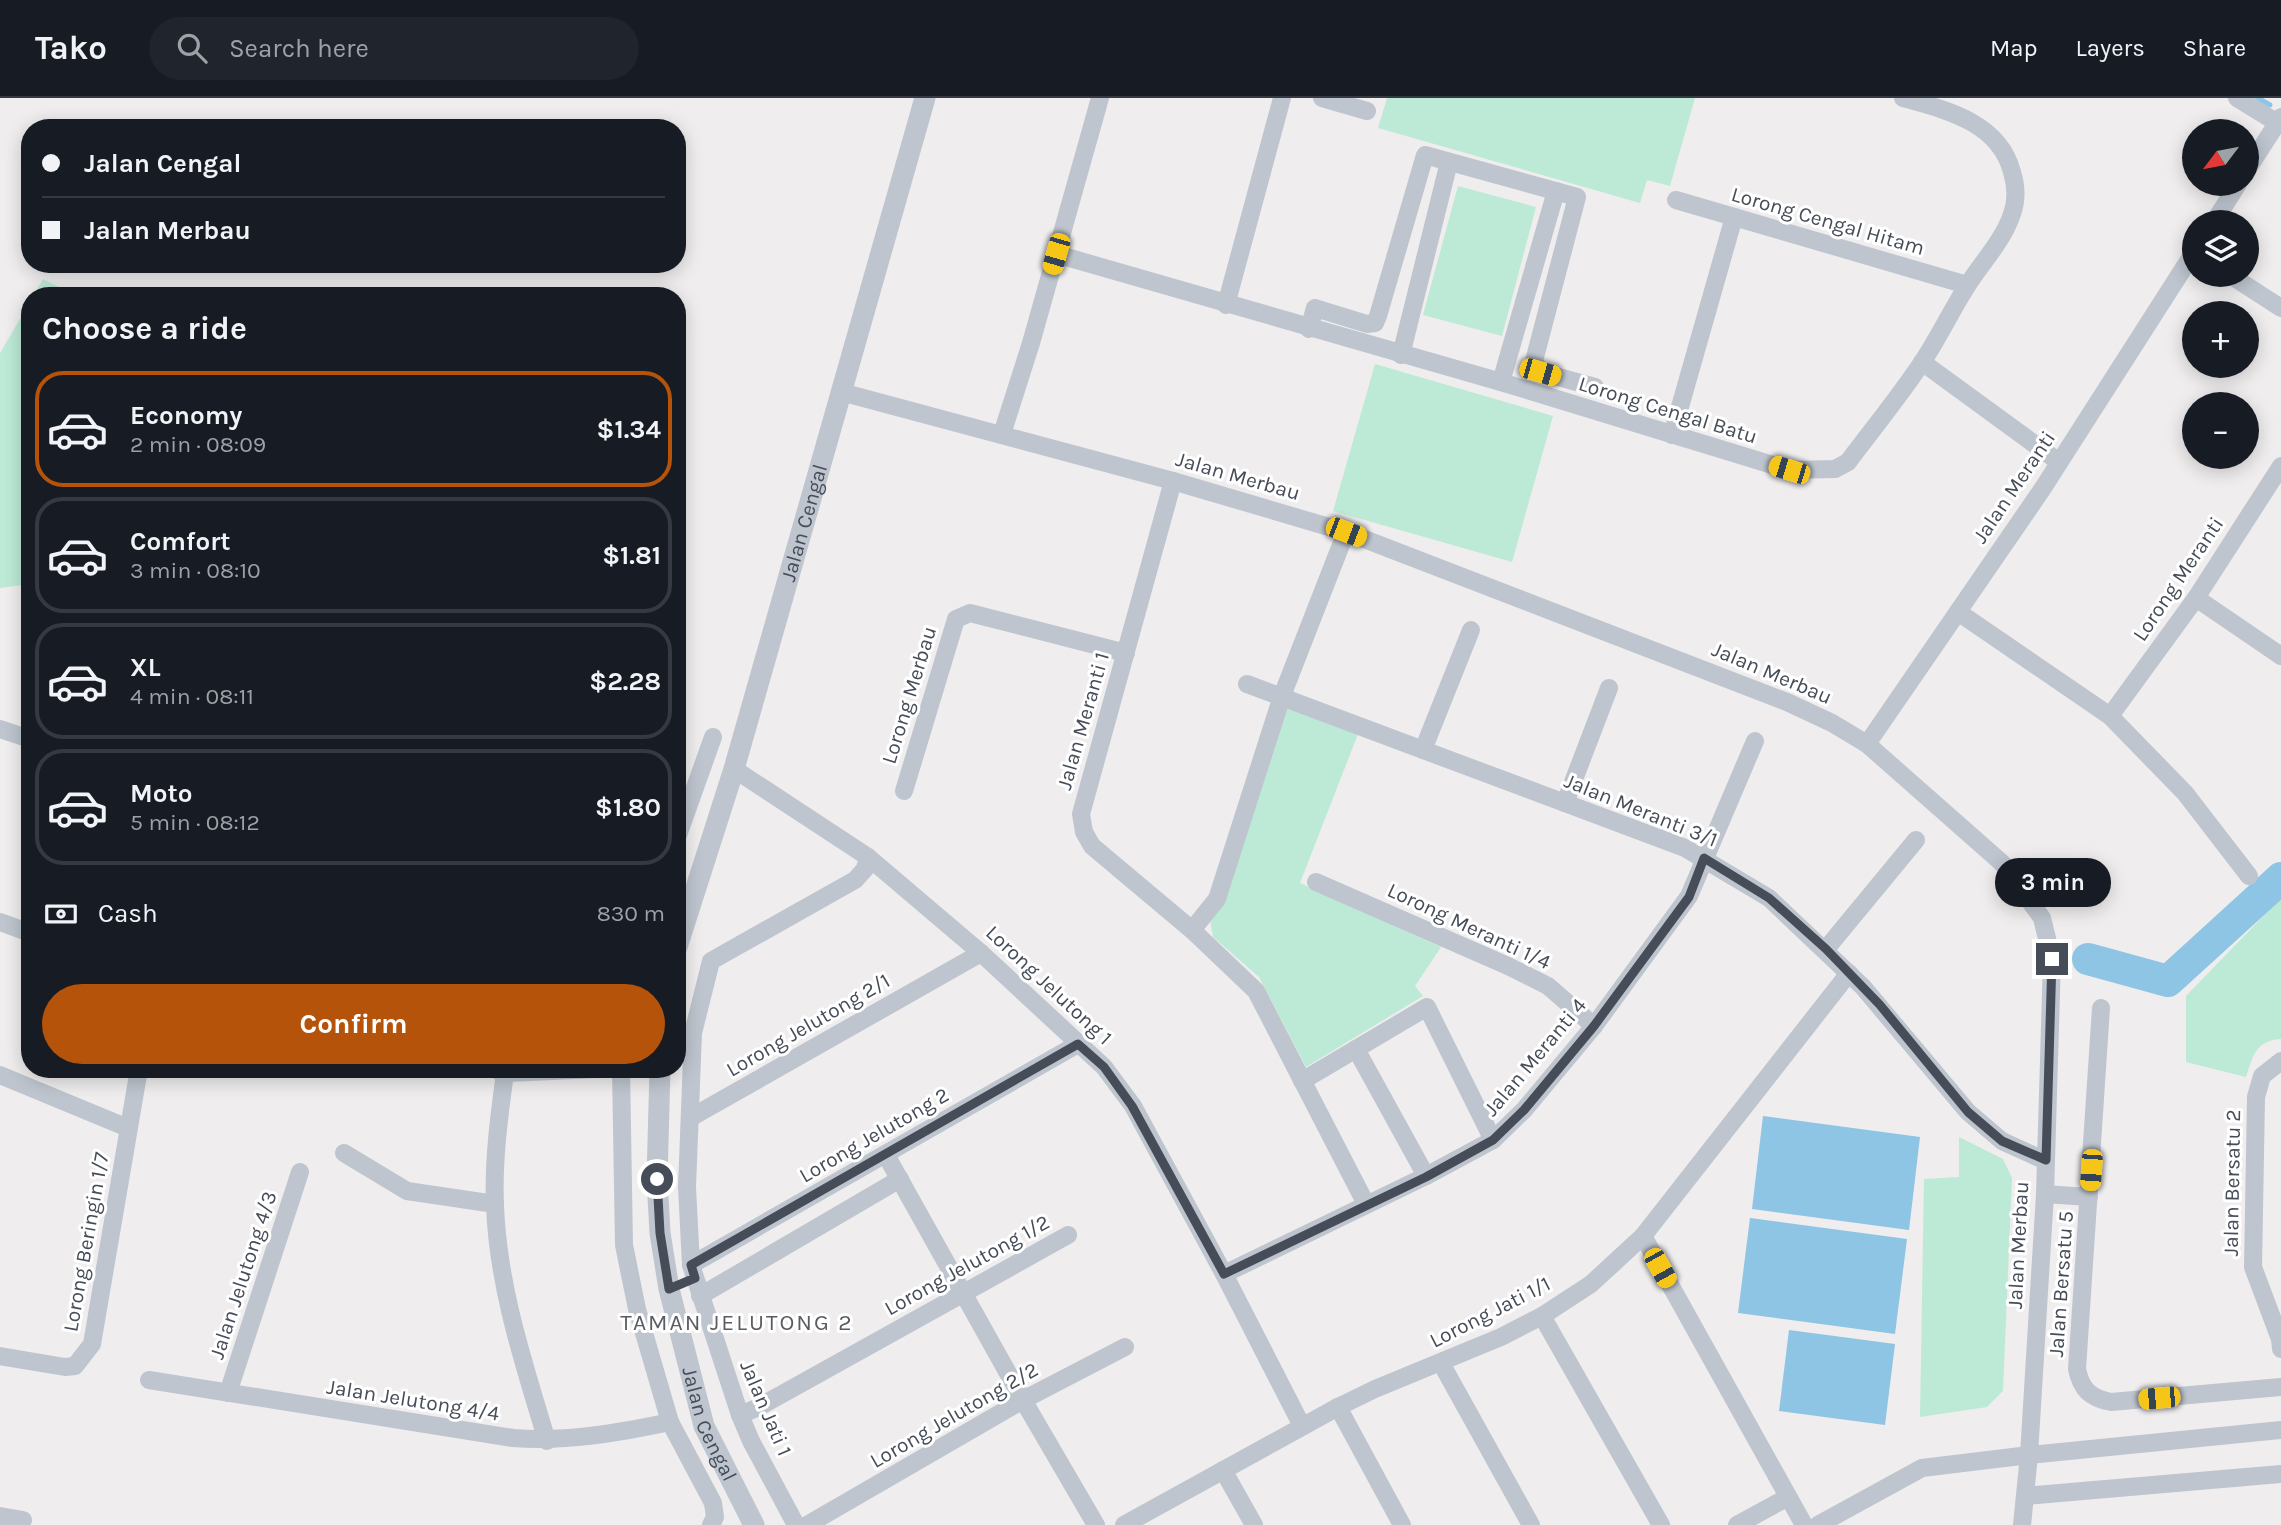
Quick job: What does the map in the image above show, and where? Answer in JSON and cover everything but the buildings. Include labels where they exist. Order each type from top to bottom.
[{"type":"street","name":"Jalan Cengal","points":[[686,919],[734,769],[925,98]]},
{"type":"street","points":[[1002,434],[1100,98]]},
{"type":"street","points":[[1226,305],[1282,98]]},
{"type":"street","points":[[1322,98],[1367,111]]},
{"type":"street","name":"Lorong Cengal Batu","points":[[1056,254],[1309,329],[1501,382],[1789,470],[1835,469],[1848,462],[1922,362],[1967,285],[1999,241],[2013,212],[2016,186],[2011,166],[1998,142],[1977,124],[1951,111],[1903,98]]},
{"type":"street","points":[[2237,98],[2280,122],[2259,153]]},
{"type":"street","points":[[1309,329],[1315,308],[1367,324],[1375,323],[1425,155],[1577,197],[1534,361],[1540,372],[1595,387]]},
{"type":"street","points":[[1401,355],[1449,162]]},
{"type":"street","points":[[1501,382],[1556,191]]},
{"type":"street","name":"Lorong Cengal Hitam","points":[[1676,200],[1967,285]]},
{"type":"street","points":[[1672,435],[1734,217]]},
{"type":"street","name":"Jalan Meranti","points":[[1867,744],[2059,462],[2182,271]]},
{"type":"street","points":[[2249,287],[2281,308]]},
{"type":"street","points":[[1922,362],[2059,462]]},
{"type":"street","name":"Jalan Merbau","points":[[841,392],[1173,481],[1346,532],[1787,702],[1832,723],[1867,744],[2002,863],[2042,918],[2052,959],[2045,1194],[2022,1525]]},
{"type":"street","name":"Lorong Meranti","points":[[2110,716],[2196,598],[2279,473]]},
{"type":"street","name":"Jalan Meranti 1","points":[[1173,481],[1081,814],[1084,832],[1092,846],[1192,930],[1256,991],[1366,1204]]},
{"type":"street","points":[[1192,930],[1217,899],[1282,696],[1346,532]]},
{"type":"street","points":[[2196,598],[2281,656]]},
{"type":"street","points":[[1958,612],[2110,716],[2185,793],[2249,876]]},
{"type":"street","name":"Lorong Merbau","points":[[904,791],[956,619],[970,613],[1125,653]]},
{"type":"street","points":[[1423,750],[1471,630]]},
{"type":"street","name":"Jalan Meranti 3/1","points":[[1247,684],[1704,858],[1769,898],[1826,949],[1880,1005],[1968,1112],[2002,1141],[2046,1160]]},
{"type":"street","points":[[1565,803],[1609,688]]},
{"type":"street","points":[[0,729],[21,736]]},
{"type":"street","points":[[686,813],[713,737]]},
{"type":"street","name":"Jalan Meranti 4","points":[[1224,1274],[1426,1177],[1493,1140],[1524,1110],[1594,1026],[1689,897],[1755,741]]},
{"type":"street","name":"Lorong Jelutong 1","points":[[734,769],[868,858],[981,953],[1104,1067],[1132,1106],[1224,1274],[1302,1426]]},
{"type":"street","points":[[1826,949],[1916,840]]},
{"type":"street","name":"Jalan Jati 1","points":[[796,1525],[740,1415],[693,1271],[687,1187],[693,1032],[711,961],[855,880],[865,869],[868,858]]},
{"type":"street","name":"Lorong Meranti 1/4","points":[[1316,882],[1548,986],[1594,1026]]},
{"type":"street","points":[[0,922],[21,930]]},
{"type":"street","name":"Lorong Jelutong 2/1","points":[[690,1118],[981,953]]},
{"type":"street","name":"Lorong Jati 1/1","points":[[1124,1525],[1338,1407],[1501,1337],[1542,1316],[1591,1284],[1643,1236],[1849,973]]},
{"type":"street","points":[[1303,1081],[1427,1007],[1493,1140]]},
{"type":"street","name":"Jalan Bersatu 5","points":[[2101,1008],[2077,1368],[2080,1380],[2087,1394],[2110,1402],[2281,1387]]},
{"type":"street","name":"Lorong Jelutong 2","points":[[669,1289],[693,1271],[886,1155],[1078,1044]]},
{"type":"street","points":[[1356,1049],[1426,1177]]},
{"type":"street","name":"Jalan Bersatu 2","points":[[2280,1061],[2262,1076],[2256,1097],[2253,1267],[2280,1339],[2281,1349]]},
{"type":"street","points":[[0,1075],[128,1128]]},
{"type":"street","name":"Lorong Beringin 1/7","points":[[0,1356],[65,1367],[75,1366],[88,1353],[92,1344],[137,1078]]},
{"type":"street","points":[[500,1078],[495,1205],[501,1268],[515,1335],[547,1441]]},
{"type":"street","points":[[621,1078],[624,1245],[637,1309],[670,1422],[713,1503],[715,1517],[711,1525]]},
{"type":"street","name":"Jalan Cengal","points":[[660,1078],[657,1179],[660,1233],[669,1289],[704,1426],[754,1525]]},
{"type":"street","points":[[344,1153],[407,1191],[495,1205]]},
{"type":"street","points":[[886,1155],[1096,1525]]},
{"type":"street","name":"Jalan Jelutong 4/3","points":[[228,1393],[300,1172]]},
{"type":"street","points":[[700,1296],[900,1179]]},
{"type":"street","points":[[2045,1194],[2089,1197]]},
{"type":"street","name":"Lorong Jelutong 1/2","points":[[740,1415],[759,1407],[1068,1235]]},
{"type":"street","points":[[1643,1236],[1804,1525]]},
{"type":"street","points":[[1542,1316],[1661,1525]]},
{"type":"street","name":"Lorong Jelutong 2/2","points":[[807,1525],[1023,1400],[1125,1347]]},
{"type":"street","points":[[1441,1363],[1531,1525]]},
{"type":"street","name":"Jalan Jelutong 4/4","points":[[149,1380],[461,1431],[547,1441],[670,1422]]},
{"type":"street","points":[[1338,1407],[1402,1525]]},
{"type":"street","points":[[1818,1525],[1922,1468],[2029,1454],[2281,1430]]},
{"type":"street","points":[[1223,1470],[1254,1525]]},
{"type":"street","points":[[2025,1496],[2281,1474]]},
{"type":"street","points":[[1737,1525],[1788,1497]]},
{"type":"street","points":[[0,1516],[23,1520]]},
{"type":"green space","points":[[1387,98],[1695,98],[1670,186],[1647,180],[1640,203],[1378,128]]},
{"type":"green space","points":[[1458,186],[1536,207],[1502,336],[1423,315]]},
{"type":"green space","points":[[43,279],[59,287],[38,287]]},
{"type":"green space","points":[[21,317],[21,585],[0,588],[0,353]]},
{"type":"green space","points":[[1375,364],[1553,416],[1512,562],[1333,511]]},
{"type":"green space","points":[[1287,707],[1358,734],[1300,883],[1441,947],[1415,986],[1423,996],[1306,1067],[1259,977],[1213,937],[1210,920]]},
{"type":"green space","points":[[2281,898],[2281,1039],[2260,1046],[2253,1056],[2246,1077],[2186,1062],[2186,996]]},
{"type":"green space","points":[[1959,1137],[2003,1159],[2012,1178],[2003,1391],[1987,1407],[1920,1417],[1924,1179],[1959,1177]]},
{"type":"water","points":[[1763,1116],[1920,1137],[1909,1230],[1752,1209]]},
{"type":"water","points":[[1750,1218],[1907,1239],[1895,1334],[1738,1313]]},
{"type":"water","points":[[1789,1330],[1895,1344],[1885,1425],[1779,1411]]},
{"type":"waterway","points":[[2258,98],[2270,105]]},
{"type":"waterway","points":[[2088,959],[2168,981],[2281,878]]},
{"type":"district","name":"TAMAN JELUTONG 2","points":[[737,1322]]},
{"type":"route","points":[[657,1179],[660,1233],[669,1289],[695,1278],[691,1265],[1078,1044],[1104,1067],[1132,1106],[1224,1274],[1426,1177],[1493,1140],[1524,1110],[1594,1026],[1689,897],[1704,858],[1769,898],[1826,949],[1880,1005],[1968,1112],[2002,1141],[2046,1160],[2052,959]]}]
